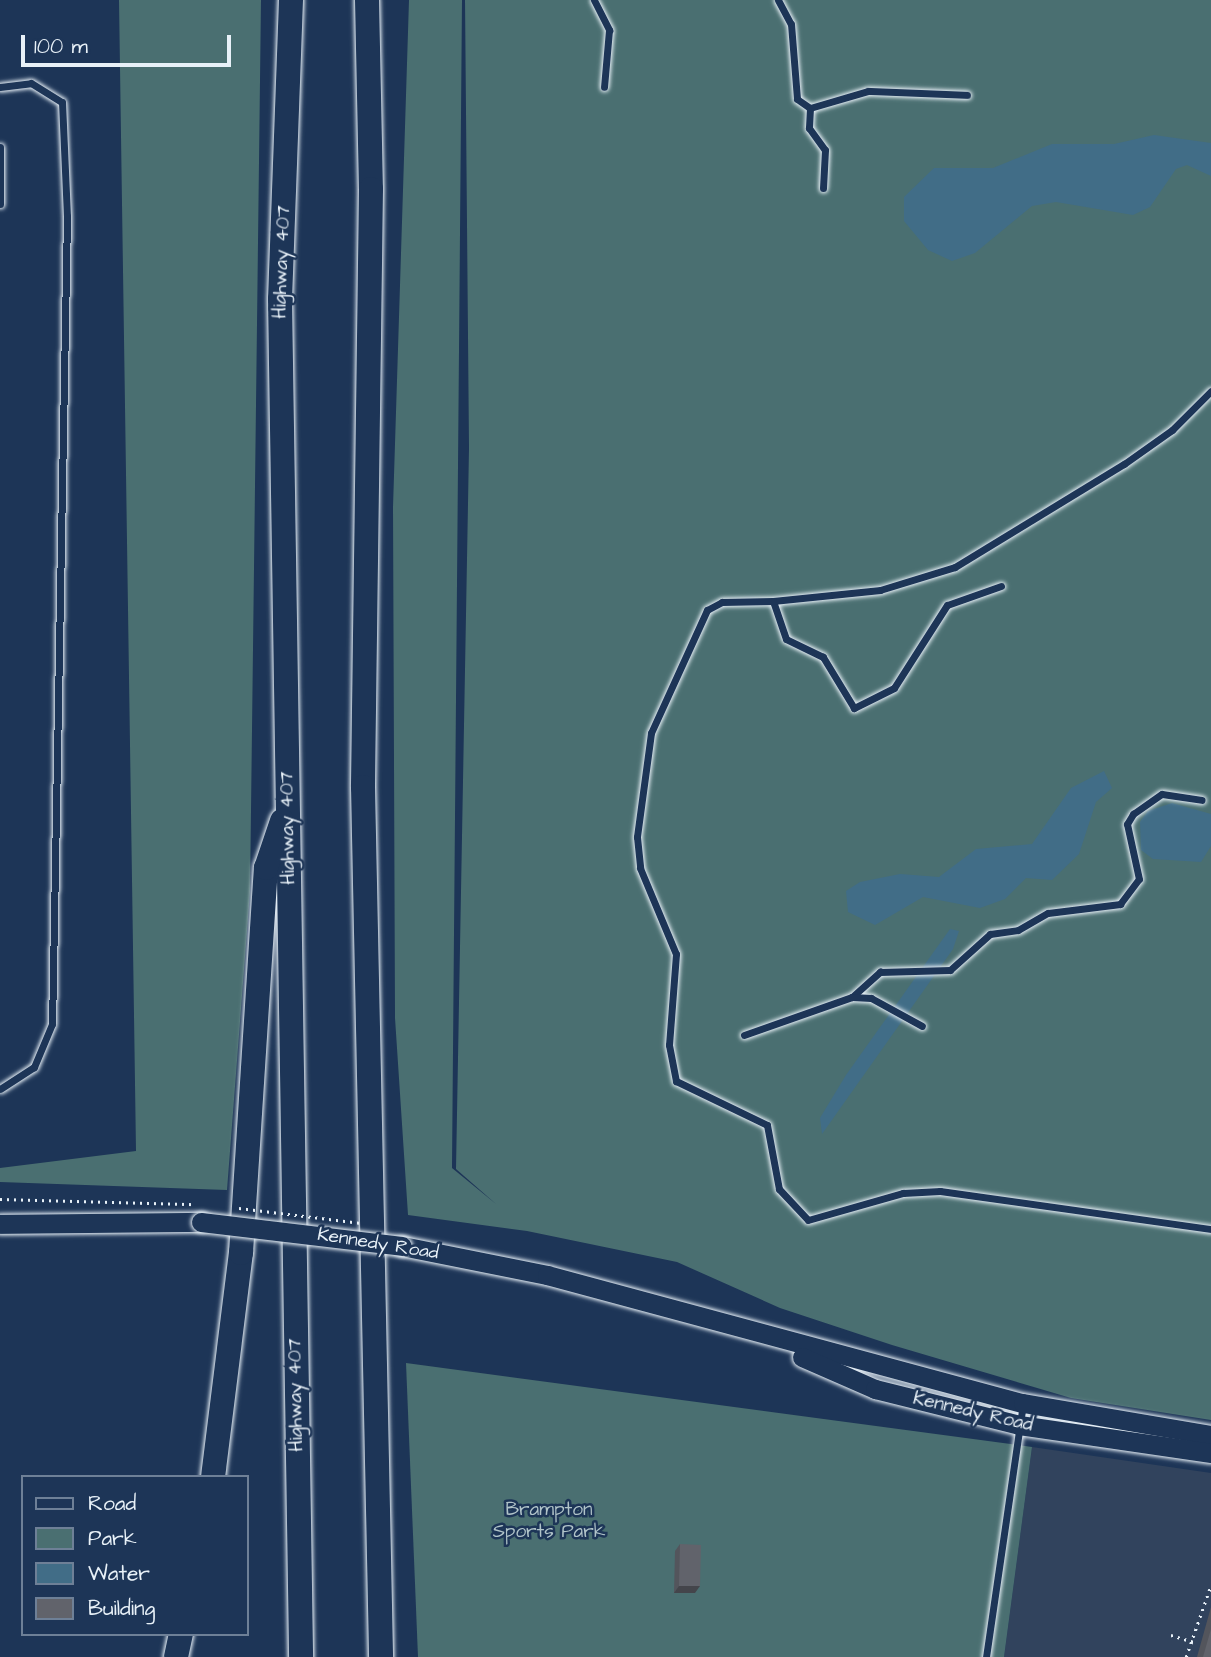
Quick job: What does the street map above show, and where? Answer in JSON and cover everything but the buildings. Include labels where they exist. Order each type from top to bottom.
[{"type":"highway","name":"Highway 407","points":[[291,0],[280,299],[301,1657]]},
{"type":"highway","points":[[367,0],[371,188],[363,787],[381,1657]]},
{"type":"highway","points":[[213,1475],[241,1253],[266,869],[288,804]]},
{"type":"highway","points":[[176,1657],[181,1636]]},
{"type":"main road","name":"Kennedy Road","points":[[0,1224],[201,1213],[402,1245],[547,1276],[746,1332],[1023,1403],[1211,1435]]},
{"type":"main road","name":"Kennedy Road","points":[[746,1332],[875,1388],[1019,1425],[1211,1454]]},
{"type":"lane","points":[[594,0],[609,30],[604,88]]},
{"type":"lane","points":[[778,0],[791,24],[797,99],[810,108]]},
{"type":"lane","points":[[0,87],[32,83],[50,90],[67,120],[52,1024],[34,1067],[0,1089]]},
{"type":"lane","points":[[810,108],[868,91],[967,95]]},
{"type":"lane","points":[[810,108],[809,128],[825,149],[823,188]]},
{"type":"lane","points":[[0,148],[0,204]]},
{"type":"lane","points":[[1211,391],[1146,449],[955,567],[880,590],[774,601],[722,601],[707,610],[651,733],[637,837],[640,868],[676,954],[669,1045],[676,1081],[688,1091],[758,1116],[774,1142],[779,1189],[808,1220],[903,1193],[940,1191],[1211,1229]]},
{"type":"lane","points":[[774,601],[786,639],[823,657],[854,708],[894,688],[947,606],[1001,586]]},
{"type":"lane","points":[[744,1035],[852,997],[880,972],[950,970],[990,934],[1018,930],[1048,913],[1120,904],[1139,879],[1127,824],[1133,814],[1162,794],[1202,800]]},
{"type":"lane","points":[[852,997],[871,998],[922,1026]]},
{"type":"lane","points":[[986,1657],[1023,1403]]},
{"type":"path","points":[[0,1199],[201,1213]]},
{"type":"path","points":[[229,1207],[366,1224]]},
{"type":"path","points":[[1186,1657],[1194,1642],[1211,1585]]},
{"type":"path","points":[[1171,1635],[1194,1642]]},
{"type":"shaded area","points":[[1032,1447],[1211,1473],[1211,1657],[1004,1657]]},
{"type":"green space","points":[[119,0],[261,0],[250,892],[227,1190],[0,1182],[0,1168],[136,1151]]},
{"type":"green space","points":[[409,0],[462,0],[452,1168],[496,1204],[456,1169],[469,448],[465,0],[1211,0],[1211,1420],[1071,1398],[892,1345],[780,1308],[677,1262],[527,1231],[408,1215],[395,1018],[393,507]]},
{"type":"green space","name":"Brampton Sports Park","points":[[406,1363],[1032,1447],[1004,1657],[418,1657]]},
{"type":"water","points":[[1154,135],[1211,143],[1211,176],[1187,165],[1176,169],[1150,207],[1133,215],[1056,202],[1032,206],[975,253],[952,261],[928,250],[904,221],[904,197],[934,168],[993,168],[1052,144],[1114,144]]},
{"type":"water","points":[[1104,771],[1112,788],[1096,802],[1079,854],[1052,880],[1026,878],[1005,899],[980,908],[923,897],[875,925],[848,912],[846,891],[860,882],[900,874],[939,877],[976,849],[1032,844],[1071,788]]},
{"type":"water","points":[[1172,803],[1211,814],[1211,846],[1201,862],[1153,859],[1141,850],[1140,822],[1148,811]]},
{"type":"water","points":[[950,929],[959,931],[953,949],[822,1134],[820,1118],[846,1075]]}]
